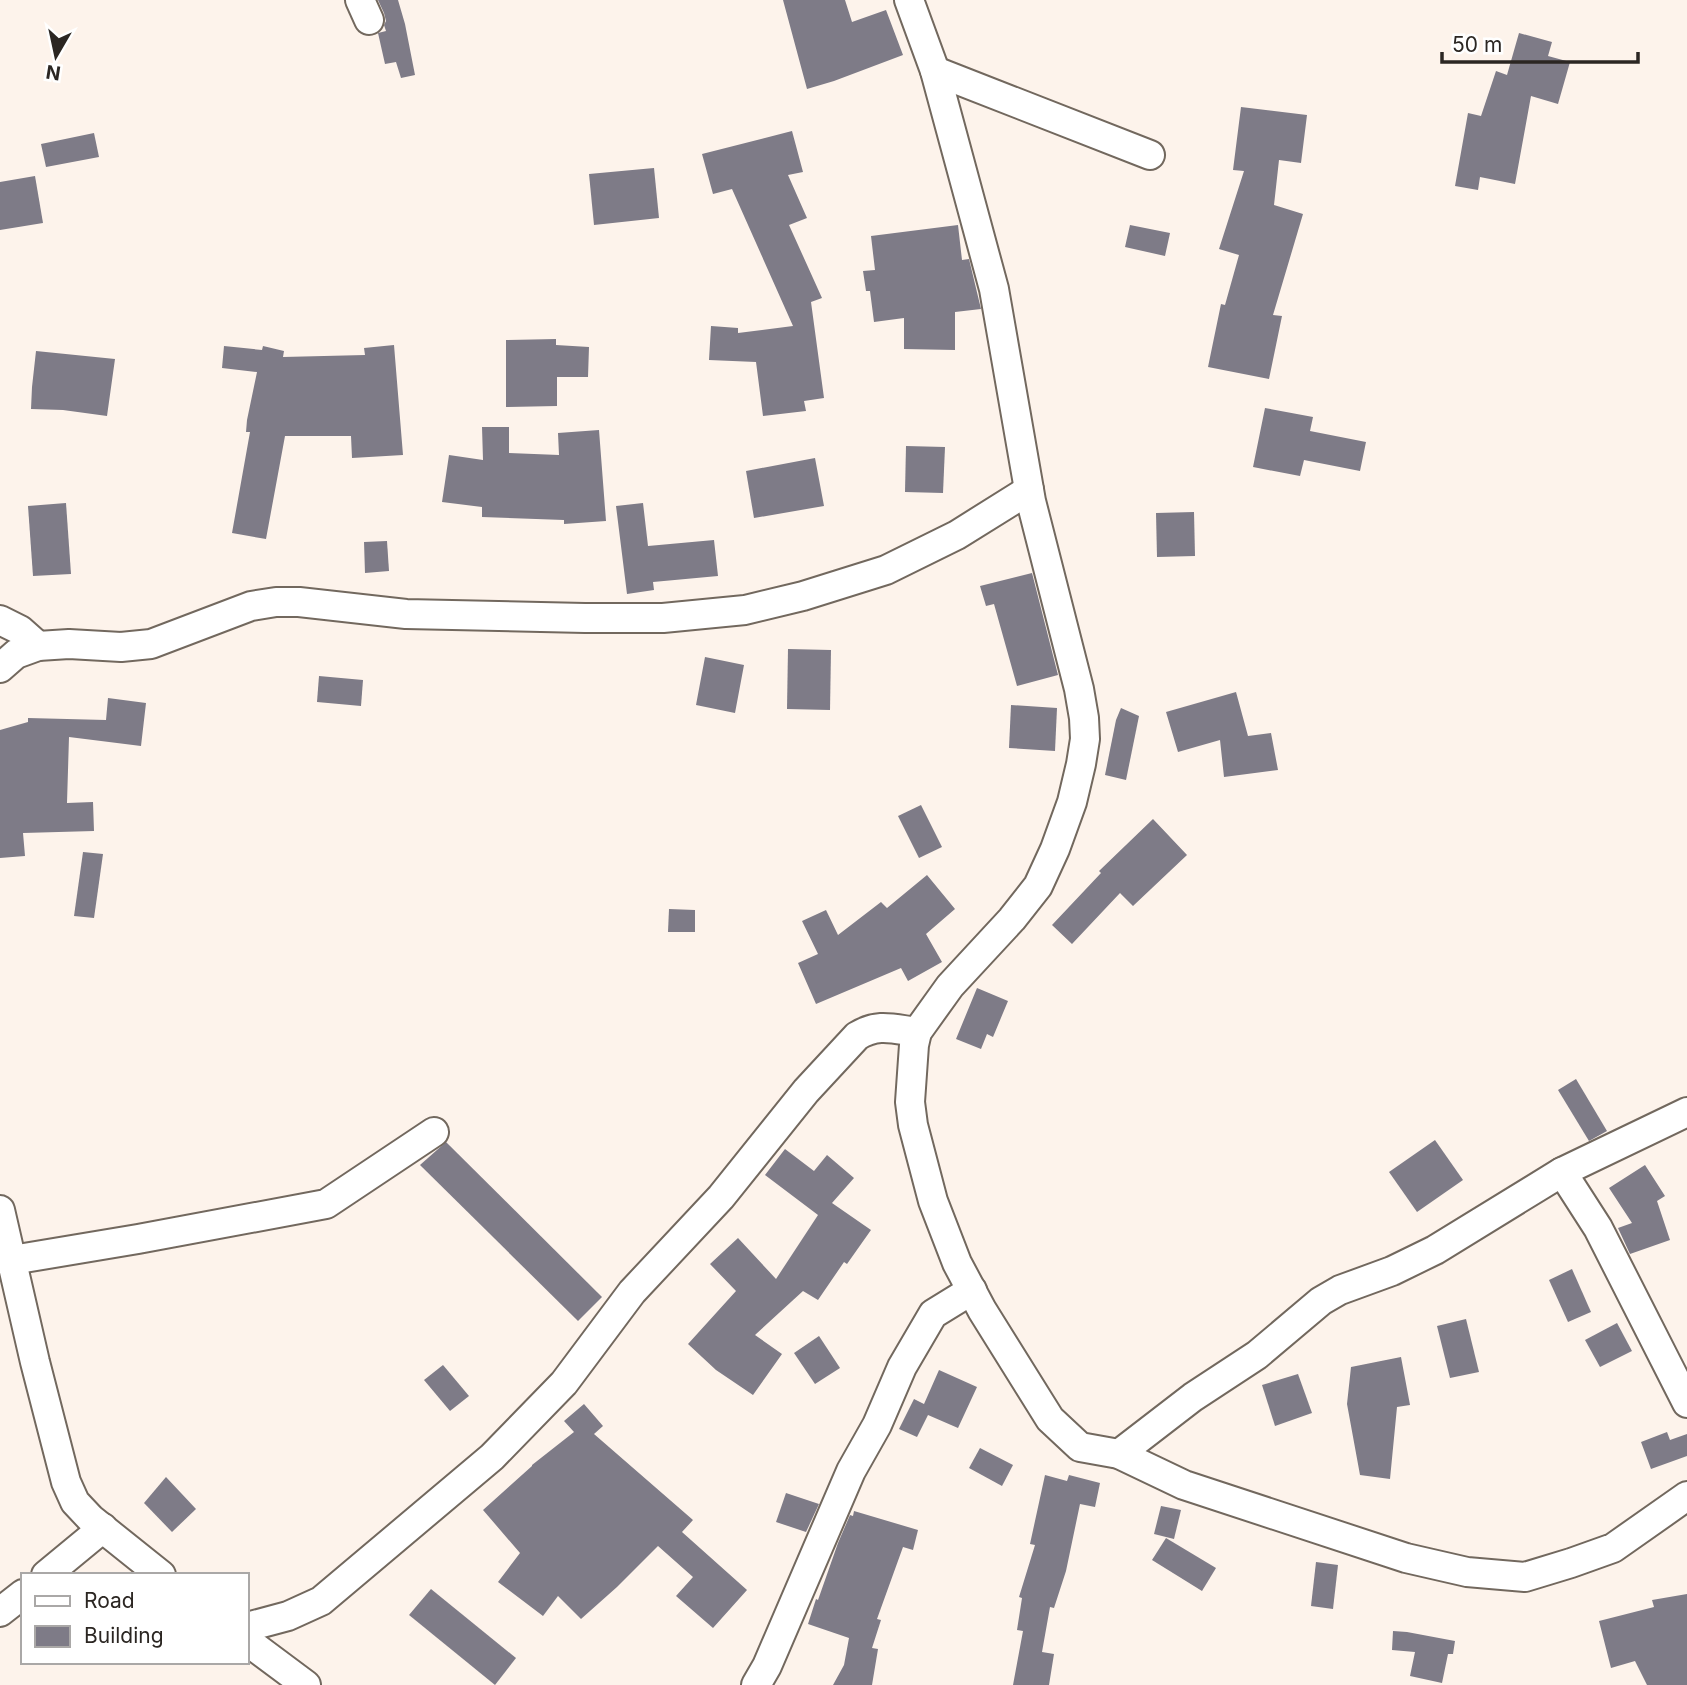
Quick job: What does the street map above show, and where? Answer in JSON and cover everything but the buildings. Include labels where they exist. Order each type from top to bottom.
[{"type":"street","points":[[909,0],[935,71],[994,289],[1029,490],[1084,718],[1085,739],[1072,802],[1060,838],[1038,886],[1012,919],[950,986],[917,1032],[914,1045],[910,1102],[913,1125],[933,1201],[957,1263],[971,1290],[1050,1419],[1080,1447],[1119,1454],[1184,1485],[1406,1558],[1467,1572],[1525,1577],[1613,1548],[1687,1496]]},
{"type":"street","points":[[935,71],[1150,155]]},
{"type":"street","points":[[0,668],[16,654],[38,646],[69,644],[121,647],[151,644],[251,606],[276,602],[407,614],[585,618],[663,618],[745,610],[803,596],[886,570],[957,535],[1029,490]]},
{"type":"street","points":[[0,620],[20,630],[38,646]]},
{"type":"street","points":[[248,1627],[288,1616],[321,1601],[492,1457],[564,1383],[632,1292],[721,1197],[806,1091],[857,1036],[882,1027],[917,1032]]},
{"type":"street","points":[[1119,1454],[1193,1397],[1257,1355],[1321,1301],[1340,1290],[1392,1271],[1435,1250],[1562,1172],[1687,1112]]},
{"type":"street","points":[[12,1260],[326,1204],[434,1132]]},
{"type":"street","points":[[1562,1172],[1598,1228],[1687,1403]]},
{"type":"street","points":[[0,1210],[66,1482],[75,1502],[91,1519],[159,1573]]},
{"type":"street","points":[[756,1685],[767,1666],[851,1471],[877,1425],[902,1367],[933,1314],[971,1290]]},
{"type":"street","points":[[48,1573],[103,1528]]},
{"type":"street","points":[[0,1612],[21,1596]]},
{"type":"street","points":[[248,1642],[306,1685]]}]
